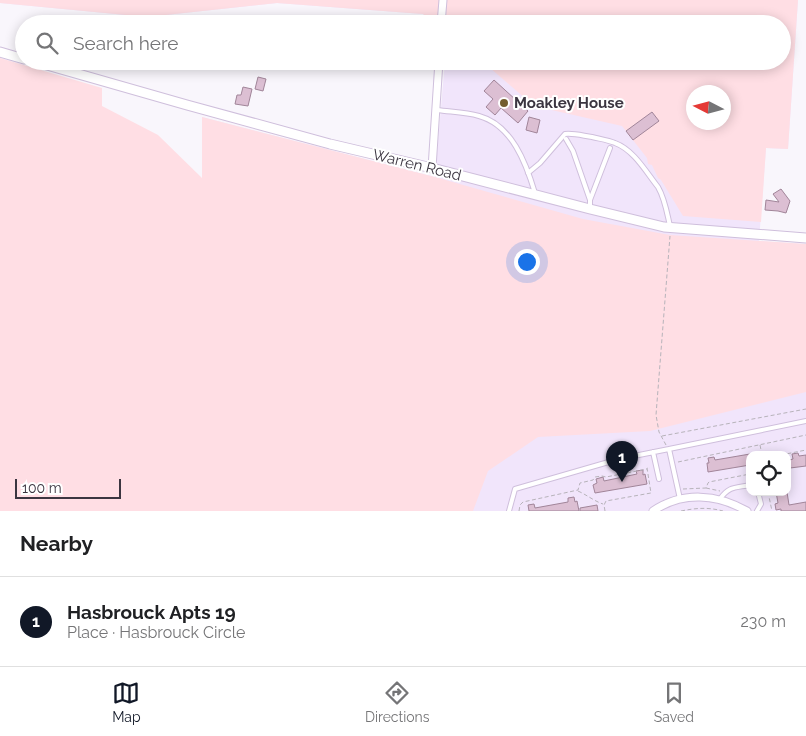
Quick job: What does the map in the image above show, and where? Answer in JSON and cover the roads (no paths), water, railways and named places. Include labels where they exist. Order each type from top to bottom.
[{"type":"street","points":[[442,15],[443,0]]},
{"type":"street","points":[[0,52],[15,56]]},
{"type":"street","name":"Warren Road","points":[[64,70],[330,144],[432,168],[536,196],[590,204],[670,227],[806,238]]},
{"type":"street","points":[[432,168],[439,70]]},
{"type":"street","points":[[653,511],[662,505],[680,499],[698,497],[720,499],[735,504],[747,511]]},
{"type":"lane","points":[[437,110],[480,116],[492,121],[503,129],[516,147],[536,196]]},
{"type":"lane","points":[[528,173],[540,163],[565,134],[587,136],[617,143],[626,149],[658,187],[670,227]]},
{"type":"lane","points":[[566,140],[573,151],[590,204]]},
{"type":"lane","points":[[590,204],[610,148]]},
{"type":"lane","points":[[509,511],[515,489],[619,459],[806,421]]},
{"type":"lane","points":[[669,449],[680,499]]},
{"type":"lane","points":[[653,452],[659,479]]},
{"type":"lane","points":[[720,499],[730,489],[746,486]]},
{"type":"lane","points":[[757,511],[761,504],[759,496]]},
{"type":"place","name":"Moakley House","points":[[504,103]]},
{"type":"place","name":"Hasbrouck Apts 19","points":[[622,482]]}]
